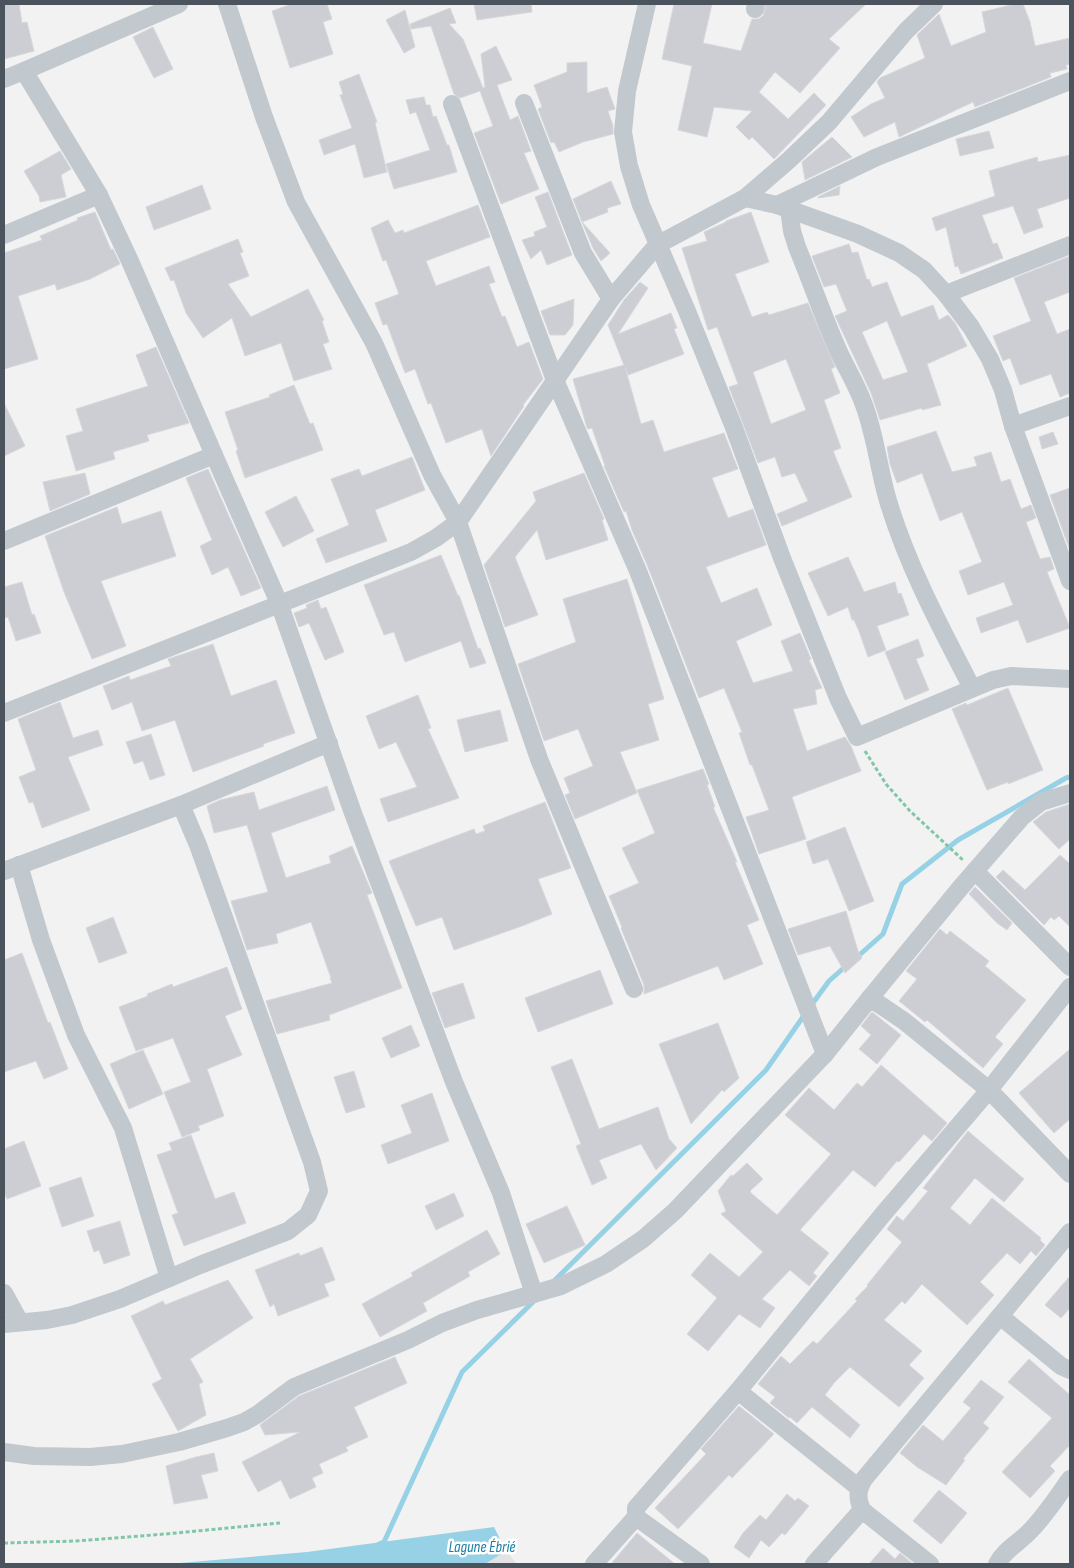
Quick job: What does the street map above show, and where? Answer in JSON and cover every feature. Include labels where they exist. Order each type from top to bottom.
[{"type":"street","points":[[4,79],[179,4]]},
{"type":"street","points":[[227,4],[264,117],[296,202],[374,344],[432,475],[458,522],[539,759],[634,989]]},
{"type":"street","points":[[647,4],[627,91],[623,132],[629,166],[641,206],[687,311],[733,425],[782,558],[838,698],[857,738],[992,680],[1011,676],[1070,679]]},
{"type":"street","points":[[4,713],[411,552],[436,538],[458,522],[611,299],[657,245],[745,198],[789,160],[829,122],[906,31],[934,4]]},
{"type":"street","points":[[24,71],[99,195],[130,261],[279,603],[454,1082],[501,1193],[534,1294]]},
{"type":"street","points":[[783,207],[878,157],[1070,80]]},
{"type":"street","points":[[524,103],[583,252],[611,299]]},
{"type":"street","points":[[452,104],[554,380],[638,571],[824,1054]]},
{"type":"street","points":[[4,235],[99,195]]},
{"type":"street","points":[[745,198],[783,207],[858,234],[899,253],[924,270],[946,294],[971,327],[990,359],[1003,390],[1014,426],[1069,576]]},
{"type":"street","points":[[783,207],[838,350],[857,388],[864,407],[874,436],[888,502],[903,546],[919,584],[972,688]]},
{"type":"street","points":[[946,294],[1070,245]]},
{"type":"street","points":[[1014,426],[1070,406]]},
{"type":"street","points":[[4,541],[214,455]]},
{"type":"street","points":[[169,1278],[123,1128],[76,1036],[41,940],[11,868],[181,805],[329,744]]},
{"type":"street","points":[[4,1452],[43,1456],[90,1457],[122,1454],[179,1442],[244,1422],[258,1414],[287,1391],[302,1383],[408,1340],[442,1323],[477,1310],[561,1286],[606,1264],[643,1239],[675,1211],[824,1054],[1022,817],[1041,802],[1070,793]]},
{"type":"street","points":[[4,1293],[12,1323],[48,1320],[72,1315],[120,1299],[288,1231],[308,1215],[319,1192],[312,1162],[198,846],[181,805]]},
{"type":"street","points":[[975,871],[1070,967]]},
{"type":"street","points":[[594,1564],[636,1517],[636,1508],[738,1391],[884,1213],[989,1090],[1070,987]]},
{"type":"street","points":[[870,998],[904,1021],[989,1090],[1070,1174]]},
{"type":"street","points":[[930,1564],[862,1510],[857,1500],[858,1488],[1070,1232]]},
{"type":"street","points":[[1000,1316],[1061,1366],[1070,1370]]},
{"type":"street","points":[[738,1391],[858,1488]]},
{"type":"street","points":[[998,1564],[1004,1553],[1024,1537],[1042,1518],[1070,1479]]},
{"type":"street","points":[[814,1564],[862,1510]]},
{"type":"street","points":[[636,1517],[701,1564]]},
{"type":"path","points":[[857,738],[886,784],[910,811],[957,856]]},
{"type":"path","points":[[4,1543],[86,1540],[280,1523]]},
{"type":"shaded area","points":[[506,1551],[517,1564],[485,1564]]},
{"type":"water","name":"Lagune Ébrié","points":[[494,1527],[506,1551],[485,1564],[168,1564],[307,1552]]},
{"type":"building","points":[[4,4],[19,4],[22,23],[27,22],[34,51],[4,59]]},
{"type":"building","points":[[292,4],[327,4],[332,19],[323,22],[333,54],[290,68],[272,11]]},
{"type":"building","points":[[474,4],[531,4],[532,12],[477,20]]},
{"type":"building","points":[[674,4],[712,4],[703,43],[741,51],[752,19],[758,19],[763,16],[766,4],[866,4],[829,39],[840,48],[800,93],[775,72],[759,92],[788,119],[814,93],[826,105],[774,159],[752,137],[749,140],[736,127],[752,111],[714,107],[707,137],[678,130],[692,66],[662,59]]},
{"type":"building","points":[[1015,4],[1023,4],[1030,22],[1035,46],[1070,38],[1070,64],[1066,65],[1067,69],[1050,73],[1051,77],[975,107],[973,102],[899,137],[895,122],[864,137],[851,117],[871,104],[885,98],[877,82],[880,78],[925,58],[917,35],[939,14],[951,46],[986,32],[982,12]]},
{"type":"building","points":[[450,8],[456,23],[449,24],[463,39],[483,88],[485,87],[481,54],[496,46],[512,80],[497,85],[510,120],[518,116],[531,151],[524,153],[539,189],[501,204],[474,133],[493,126],[480,91],[460,98],[454,94],[431,26],[411,29],[410,24]]},
{"type":"building","points":[[405,10],[415,47],[404,53],[386,20]]},
{"type":"building","points":[[153,27],[173,69],[154,78],[133,37]]},
{"type":"building","points":[[587,62],[587,93],[607,87],[615,109],[608,111],[613,126],[613,134],[583,142],[559,152],[554,142],[551,143],[538,109],[542,107],[534,85],[567,72],[567,63]]},
{"type":"building","points":[[359,74],[377,122],[375,123],[387,172],[364,178],[355,144],[324,155],[319,140],[352,128],[340,95],[343,94],[339,82]]},
{"type":"building","points":[[424,97],[426,105],[430,105],[433,117],[436,116],[447,145],[449,145],[457,172],[394,189],[386,164],[430,150],[416,112],[410,114],[406,100]]},
{"type":"building","points":[[989,131],[994,148],[960,156],[956,139]]},
{"type":"building","points":[[832,137],[852,157],[805,180],[802,162]]},
{"type":"building","points":[[60,151],[71,169],[61,175],[66,197],[40,202],[39,196],[24,171]]},
{"type":"building","points":[[1070,155],[1070,198],[1037,209],[1043,227],[1024,234],[1013,206],[982,215],[993,244],[997,243],[1003,258],[961,274],[958,266],[955,267],[946,227],[936,231],[932,218],[995,196],[989,171],[1037,157],[1038,162]]},
{"type":"building","points":[[611,181],[621,204],[607,208],[608,212],[582,222],[573,199]]},
{"type":"building","points":[[202,185],[211,209],[154,230],[146,207]]},
{"type":"building","points":[[840,186],[839,195],[818,198],[818,197]]},
{"type":"building","points":[[548,192],[572,255],[547,265],[541,250],[531,259],[522,240],[535,236],[534,232],[547,227],[535,197]]},
{"type":"building","points":[[478,205],[490,237],[426,261],[436,286],[489,266],[495,282],[489,284],[502,317],[505,316],[517,347],[529,342],[543,379],[523,405],[491,456],[482,429],[446,443],[431,403],[428,404],[415,369],[405,373],[387,324],[383,325],[375,303],[399,294],[386,260],[383,261],[371,228],[388,220],[395,233],[403,230],[404,233]]},
{"type":"building","points":[[95,212],[111,250],[113,249],[120,264],[90,279],[57,290],[55,284],[18,296],[38,359],[4,369],[4,253],[42,240],[40,236],[78,220],[77,218]]},
{"type":"building","points":[[751,212],[769,262],[735,274],[752,317],[767,312],[769,315],[808,303],[835,367],[831,369],[840,393],[824,400],[841,448],[833,451],[852,497],[782,526],[777,514],[808,501],[795,473],[782,477],[775,457],[758,463],[729,387],[738,384],[717,327],[708,330],[682,248],[707,241],[704,232],[726,221]],"holes":[[[786,359],[806,410],[771,424],[753,372]]]},
{"type":"building","points":[[582,222],[610,253],[601,261],[593,248]]},
{"type":"building","points":[[238,239],[243,252],[240,253],[249,276],[228,284],[251,317],[308,289],[324,320],[322,321],[329,342],[323,344],[332,369],[294,381],[281,343],[245,356],[232,318],[203,338],[186,313],[174,280],[171,281],[165,268]]},
{"type":"building","points":[[849,244],[852,253],[858,252],[867,280],[869,279],[872,287],[887,282],[901,317],[933,305],[939,320],[948,315],[955,323],[967,346],[927,364],[941,405],[922,410],[922,408],[880,420],[871,393],[835,316],[847,311],[836,284],[824,287],[812,256]],"holes":[[[887,321],[908,372],[883,380],[862,332]]]},
{"type":"building","points":[[1070,256],[1070,292],[1044,302],[1057,334],[1070,329],[1070,393],[1060,397],[1051,374],[1020,385],[1010,358],[1003,361],[993,336],[1031,321],[1014,278]]},
{"type":"building","points":[[640,282],[648,288],[618,334],[671,313],[677,328],[674,329],[684,354],[628,375],[625,367],[641,424],[653,420],[664,452],[724,433],[738,469],[712,478],[728,518],[753,509],[766,545],[706,567],[721,603],[757,588],[772,625],[736,641],[753,683],[793,671],[781,641],[800,633],[811,659],[809,660],[822,688],[815,690],[817,704],[793,709],[807,751],[845,737],[851,746],[861,771],[792,797],[806,839],[759,854],[746,817],[769,810],[752,765],[750,765],[739,733],[742,732],[724,688],[699,698],[626,511],[624,512],[604,466],[592,428],[587,428],[573,379],[624,365],[608,325],[624,300]]},
{"type":"building","points":[[574,299],[573,325],[565,335],[550,335],[541,311]]},
{"type":"building","points":[[156,347],[189,423],[147,435],[149,441],[113,452],[115,459],[76,471],[66,436],[83,431],[76,409],[148,386],[136,355]]},
{"type":"building","points":[[294,385],[310,424],[313,423],[323,450],[245,478],[225,412],[270,397],[269,395]]},
{"type":"building","points":[[4,403],[25,446],[4,456]]},
{"type":"building","points":[[936,431],[952,472],[977,466],[974,457],[991,452],[1001,482],[1010,479],[1021,509],[1031,505],[1036,518],[1026,522],[1040,559],[1050,557],[1054,569],[1047,572],[1070,628],[1027,643],[1018,620],[981,633],[976,618],[1013,605],[1004,582],[968,595],[959,571],[982,562],[962,512],[940,521],[922,473],[897,483],[890,464],[887,447]]},
{"type":"building","points":[[1053,432],[1058,444],[1042,449],[1039,437]]},
{"type":"building","points":[[412,457],[425,490],[375,510],[387,541],[326,563],[316,539],[349,525],[331,479],[359,469],[362,476]]},
{"type":"building","points":[[208,469],[261,588],[241,596],[228,567],[212,575],[200,546],[212,540],[186,478]]},
{"type":"building","points":[[85,473],[90,494],[50,511],[43,482]]},
{"type":"building","points":[[584,473],[604,519],[602,520],[608,540],[546,560],[537,530],[515,557],[538,615],[505,627],[484,565],[536,501],[533,492]]},
{"type":"building","points":[[1070,488],[1070,548],[1069,548],[1050,495]]},
{"type":"building","points":[[296,496],[314,531],[283,547],[265,512]]},
{"type":"building","points":[[117,507],[122,524],[161,511],[176,556],[101,581],[126,646],[92,659],[64,592],[45,536]]},
{"type":"building","points":[[441,555],[459,595],[478,649],[480,648],[486,663],[470,668],[461,641],[405,662],[394,632],[384,635],[364,585]]},
{"type":"building","points":[[848,557],[864,592],[895,582],[898,594],[901,593],[909,615],[877,626],[886,650],[868,657],[848,607],[828,616],[808,573]]},
{"type":"building","points":[[627,579],[664,699],[648,704],[659,740],[620,752],[637,793],[575,819],[565,795],[570,793],[564,778],[593,766],[578,729],[544,741],[518,664],[576,642],[563,599]]},
{"type":"building","points":[[22,582],[32,615],[34,614],[41,633],[16,641],[8,617],[4,618],[4,587]]},
{"type":"building","points":[[318,600],[321,609],[326,607],[344,652],[325,660],[309,623],[299,627],[294,613],[307,608],[306,605]]},
{"type":"building","points":[[918,639],[924,656],[916,659],[929,690],[905,700],[885,652]]},
{"type":"building","points":[[213,644],[231,696],[276,680],[295,733],[193,772],[175,720],[142,731],[132,702],[112,710],[103,686],[129,676],[130,680],[171,666],[168,659]]},
{"type":"building","points":[[1008,688],[1043,770],[987,790],[952,709],[966,703],[967,705]]},
{"type":"building","points":[[418,695],[431,728],[428,729],[459,798],[388,822],[380,799],[417,787],[396,742],[379,749],[366,716]]},
{"type":"building","points":[[60,702],[73,738],[98,730],[103,745],[68,757],[90,810],[42,828],[33,802],[29,803],[19,777],[36,770],[18,719]]},
{"type":"building","points":[[500,710],[508,741],[465,752],[457,720]]},
{"type":"building","points":[[151,734],[165,775],[150,780],[143,761],[134,764],[126,742]]},
{"type":"building","points":[[703,769],[715,807],[713,807],[759,920],[747,925],[763,964],[724,980],[718,966],[644,994],[644,985],[609,896],[639,883],[622,848],[655,833],[637,790]]},
{"type":"building","points":[[327,786],[335,810],[271,833],[286,878],[331,863],[329,856],[352,846],[372,893],[367,895],[402,988],[329,1015],[330,1020],[277,1034],[266,1001],[332,983],[331,978],[311,922],[276,934],[278,943],[247,950],[231,901],[268,892],[247,825],[214,833],[207,806],[220,800],[254,792],[259,810]]},
{"type":"building","points":[[545,802],[571,868],[538,879],[552,914],[454,950],[442,917],[416,926],[389,861],[474,829],[476,834],[485,831],[483,826]]},
{"type":"building","points":[[1070,804],[1070,839],[1059,849],[1033,822],[1046,812]]},
{"type":"building","points":[[845,827],[874,901],[849,911],[828,859],[813,864],[806,842]]},
{"type":"building","points":[[1060,855],[1070,864],[1070,927],[1059,916],[1054,920],[1051,917],[1044,925],[996,877],[1003,870],[1025,890]]},
{"type":"building","points":[[975,887],[1012,923],[1007,930],[997,923],[969,894]]},
{"type":"building","points":[[846,911],[858,951],[862,958],[845,973],[830,946],[798,955],[788,929]]},
{"type":"building","points":[[113,917],[127,953],[99,963],[86,928]]},
{"type":"building","points":[[940,929],[947,935],[950,931],[989,961],[985,966],[1026,1000],[995,1037],[1003,1044],[983,1068],[927,1020],[925,1022],[899,1001],[917,979],[906,971]]},
{"type":"building","points":[[22,953],[48,1023],[50,1022],[68,1069],[44,1079],[36,1061],[4,1072],[4,960]]},
{"type":"building","points":[[227,967],[242,1009],[225,1016],[242,1055],[207,1069],[224,1116],[198,1126],[200,1130],[182,1137],[164,1092],[191,1082],[173,1038],[136,1051],[119,1007],[172,984],[173,987]]},
{"type":"building","points":[[600,970],[613,1004],[538,1032],[525,998]]},
{"type":"building","points":[[463,983],[475,1018],[445,1028],[432,993]]},
{"type":"building","points":[[872,1012],[901,1035],[877,1064],[859,1049],[871,1035],[861,1026]]},
{"type":"building","points":[[718,1023],[739,1078],[724,1092],[722,1090],[691,1124],[659,1044]]},
{"type":"building","points":[[411,1025],[420,1046],[391,1058],[382,1038]]},
{"type":"building","points":[[1070,1049],[1070,1119],[1054,1133],[1019,1093]]},
{"type":"building","points":[[143,1050],[163,1094],[129,1109],[110,1064]]},
{"type":"building","points":[[572,1059],[599,1129],[658,1107],[669,1139],[677,1148],[656,1170],[641,1144],[599,1160],[607,1178],[592,1185],[576,1146],[581,1144],[551,1067]]},
{"type":"building","points":[[881,1065],[947,1123],[932,1141],[924,1134],[875,1187],[853,1170],[800,1230],[829,1253],[813,1273],[817,1276],[809,1286],[790,1270],[762,1299],[775,1308],[760,1328],[739,1314],[708,1351],[687,1334],[717,1298],[691,1275],[710,1253],[739,1277],[763,1252],[721,1214],[726,1211],[718,1191],[731,1175],[733,1176],[747,1163],[763,1179],[750,1191],[751,1193],[777,1215],[831,1154],[785,1115],[809,1088],[834,1110],[857,1083],[862,1087]]},
{"type":"building","points":[[354,1071],[365,1107],[346,1113],[334,1077]]},
{"type":"building","points":[[432,1093],[449,1141],[388,1164],[381,1145],[412,1133],[401,1105]]},
{"type":"building","points":[[968,1131],[1024,1179],[1004,1202],[975,1178],[950,1208],[970,1225],[992,1198],[1041,1238],[1040,1240],[1045,1245],[1036,1256],[1031,1251],[1020,1264],[1007,1253],[980,1282],[994,1295],[967,1325],[922,1284],[905,1304],[902,1301],[884,1320],[922,1351],[909,1365],[924,1378],[899,1407],[850,1367],[825,1395],[860,1425],[850,1438],[812,1407],[797,1423],[770,1403],[775,1397],[758,1384],[781,1356],[790,1364],[813,1341],[817,1344],[857,1301],[855,1299],[868,1286],[902,1242],[887,1229],[897,1216],[903,1221],[928,1191],[923,1188]]},
{"type":"building","points":[[191,1135],[215,1199],[234,1192],[246,1223],[184,1246],[172,1215],[178,1213],[157,1155],[172,1150],[169,1143]]},
{"type":"building","points":[[24,1141],[41,1186],[7,1199],[4,1191],[4,1149]]},
{"type":"building","points":[[81,1177],[94,1216],[62,1227],[49,1188]]},
{"type":"building","points":[[454,1193],[464,1216],[436,1230],[425,1206]]},
{"type":"building","points":[[567,1206],[585,1245],[544,1263],[526,1224]]},
{"type":"building","points":[[120,1221],[130,1255],[104,1264],[99,1250],[94,1252],[87,1231]]},
{"type":"building","points":[[487,1230],[500,1254],[468,1272],[470,1276],[423,1303],[427,1311],[380,1337],[362,1304],[413,1276],[411,1273]]},
{"type":"building","points":[[322,1247],[335,1280],[324,1284],[329,1296],[278,1316],[274,1304],[270,1307],[255,1270],[299,1253],[300,1256]]},
{"type":"building","points":[[1070,1276],[1070,1308],[1061,1318],[1045,1305]]},
{"type":"building","points":[[228,1280],[253,1318],[190,1359],[203,1382],[199,1384],[206,1415],[178,1431],[152,1384],[162,1379],[131,1316],[163,1301],[165,1305]]},
{"type":"building","points":[[395,1357],[407,1383],[354,1407],[368,1437],[346,1447],[348,1451],[319,1464],[323,1473],[312,1478],[316,1487],[290,1499],[281,1480],[258,1492],[242,1462],[300,1432],[265,1435],[260,1425],[299,1396]]},
{"type":"building","points":[[1029,1359],[1070,1395],[1070,1445],[1050,1466],[1055,1471],[1030,1498],[1002,1472],[1052,1418],[1008,1382]]},
{"type":"building","points":[[981,1380],[1004,1397],[983,1423],[989,1428],[963,1459],[965,1460],[946,1485],[917,1467],[900,1453],[923,1425],[943,1441],[971,1408],[963,1402]]},
{"type":"building","points":[[739,1406],[774,1434],[732,1478],[729,1475],[678,1529],[655,1508],[706,1454],[701,1449]]},
{"type":"building","points":[[214,1453],[218,1471],[201,1475],[208,1498],[174,1504],[166,1466]]},
{"type":"building","points":[[939,1490],[967,1513],[941,1544],[913,1521]]},
{"type":"building","points":[[787,1494],[795,1501],[798,1498],[809,1506],[785,1535],[782,1533],[769,1547],[761,1540],[749,1558],[734,1547],[743,1533],[760,1515],[766,1520]]},
{"type":"building","points":[[637,1533],[675,1564],[611,1564]]},
{"type":"building","points":[[883,1548],[895,1559],[900,1553],[913,1564],[869,1564]]},
{"type":"waterway","points":[[856,958],[883,934],[902,884],[958,840],[1070,777]]},
{"type":"waterway","points":[[810,1007],[829,981],[847,965]]},
{"type":"waterway","points":[[553,1282],[766,1070],[805,1014]]},
{"type":"waterway","points":[[379,1544],[384,1542],[462,1372],[536,1299]]}]
